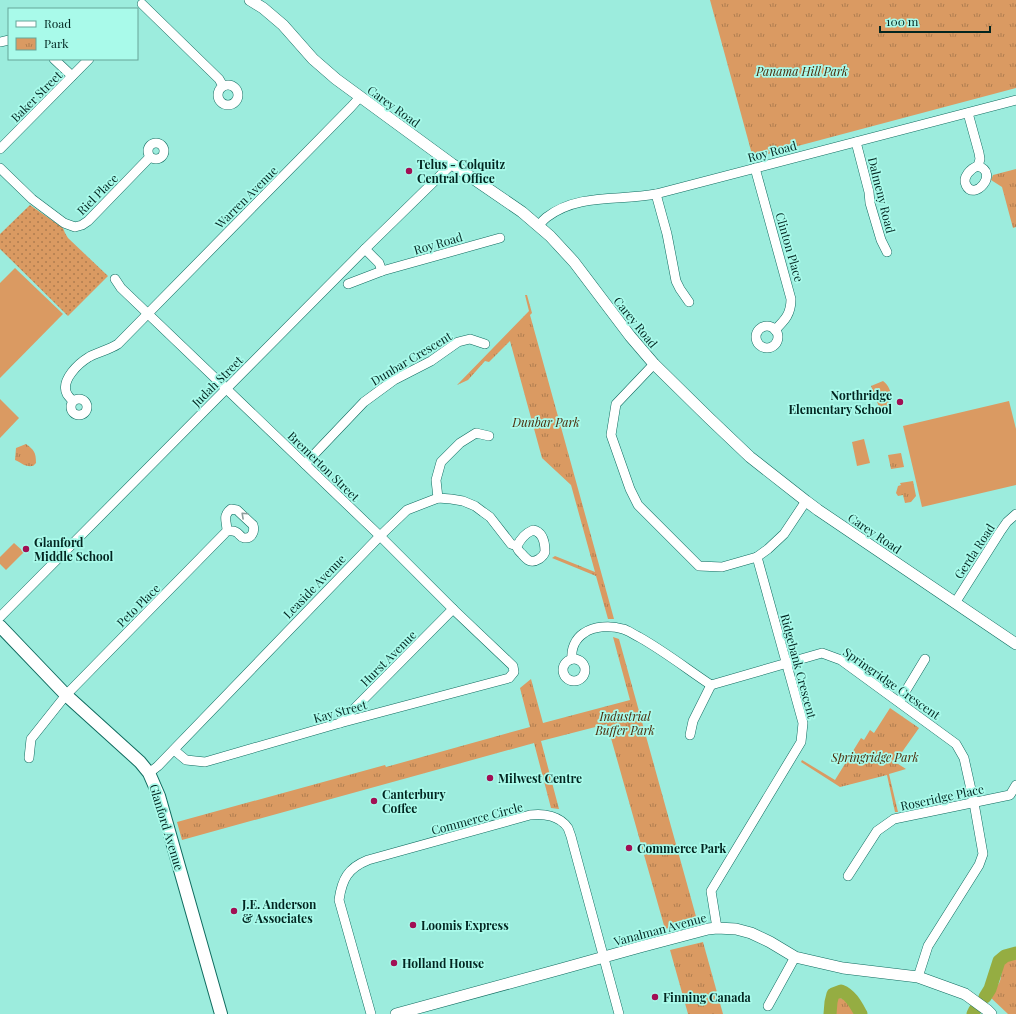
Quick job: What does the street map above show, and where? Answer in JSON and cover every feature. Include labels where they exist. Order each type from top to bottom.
[{"type":"main road","name":"Glanford Avenue","points":[[0,626],[66,695],[140,762],[149,773],[159,796],[221,1014]]},
{"type":"street","name":"Carey Road","points":[[250,0],[263,8],[283,26],[323,69],[452,164],[522,212],[538,226],[562,248],[574,262],[630,336],[654,364],[750,457],[806,501],[1016,644]]},
{"type":"street","points":[[142,5],[219,79],[223,86]]},
{"type":"street","points":[[55,60],[72,76]]},
{"type":"street","name":"Baker Street","points":[[0,149],[88,60]]},
{"type":"street","name":"Warren Avenue","points":[[73,401],[67,394],[66,386],[67,379],[73,371],[87,358],[118,344],[351,108],[360,97]]},
{"type":"street","name":"Roy Road","points":[[538,226],[548,217],[560,210],[581,202],[593,199],[656,194],[1016,100]]},
{"type":"street","points":[[968,113],[980,160],[978,166]]},
{"type":"street","name":"Dalmeny Road","points":[[856,142],[869,192],[870,203],[881,240],[887,252]]},
{"type":"street","name":"Riel Place","points":[[0,168],[41,206],[64,223],[75,227],[88,221],[150,157]]},
{"type":"street","name":"Judah Street","points":[[0,617],[365,249],[452,164]]},
{"type":"street","name":"Clinton Place","points":[[755,168],[791,299],[789,313],[775,330]]},
{"type":"street","points":[[656,194],[667,234],[676,281],[689,302]]},
{"type":"street","name":"Roy Road","points":[[348,284],[382,271],[500,238]]},
{"type":"street","points":[[365,249],[379,263],[382,271]]},
{"type":"street","name":"Bremerton Street","points":[[115,279],[121,288],[380,536],[513,666],[514,672]]},
{"type":"street","name":"Dunbar Crescent","points":[[305,464],[364,402],[394,380],[431,361],[458,342],[470,339],[486,344]]},
{"type":"street","points":[[654,364],[616,404],[612,436],[630,489],[638,505],[699,566],[722,567],[757,557],[784,534],[806,501]]},
{"type":"street","points":[[438,498],[436,480],[441,462],[460,443],[476,433],[489,436]]},
{"type":"street","name":"Leaside Avenue","points":[[149,773],[174,750],[380,536],[408,510],[438,498],[463,501],[475,506],[490,517],[511,544],[517,546]]},
{"type":"street","name":"Gerda Road","points":[[955,603],[1000,532],[1007,522],[1016,514]]},
{"type":"street","name":"Peto Place","points":[[29,758],[31,739],[66,695],[227,532]]},
{"type":"street","name":"Ridgebank Crescent","points":[[717,928],[711,891],[801,742],[802,723],[757,557]]},
{"type":"street","name":"Hurst Avenue","points":[[340,723],[453,609]]},
{"type":"street","points":[[572,659],[574,644],[579,637],[592,629],[612,627],[624,629],[651,644],[711,685],[693,721],[690,735]]},
{"type":"street","name":"Springridge Crescent","points":[[711,685],[822,653],[841,660],[956,744],[964,758],[974,802],[983,854],[979,865],[928,946],[918,977]]},
{"type":"street","points":[[898,702],[926,659]]},
{"type":"street","name":"Kay Street","points":[[174,750],[186,760],[205,762],[340,723],[509,678],[514,672]]},
{"type":"street","name":"Roseridge Place","points":[[848,876],[877,831],[894,819],[1010,795],[1016,785]]},
{"type":"street","name":"Commerce Circle","points":[[371,1014],[339,900],[340,890],[344,879],[359,864],[368,860],[530,815],[539,814],[556,818],[568,829],[574,844],[619,1014]]},
{"type":"street","name":"Vanalman Avenue","points":[[396,1014],[708,929],[736,928],[770,942],[795,957],[844,968],[918,977],[965,994],[991,1014]]},
{"type":"street","points":[[768,1006],[795,957]]},
{"type":"green space","name":"Panama Hill Park","points":[[710,0],[1016,0],[1016,88],[753,158]]},
{"type":"green space","points":[[1016,169],[1016,227],[1013,228],[1002,187],[991,180],[993,175]]},
{"type":"green space","points":[[30,205],[63,228],[68,238],[108,276],[68,316],[0,249],[0,234]]},
{"type":"green space","points":[[15,268],[63,314],[0,378],[0,283]]},
{"type":"green space","name":"Dunbar Park","points":[[525,295],[527,295],[532,313],[530,315],[614,619],[608,619],[596,576],[552,558],[555,556],[595,572],[571,485],[542,458],[510,341],[489,362],[485,361],[468,380],[457,385],[529,311]]},
{"type":"green space","points":[[883,381],[888,386],[890,391],[890,398],[888,399],[891,408],[881,412],[871,386]]},
{"type":"green space","points":[[0,399],[19,418],[0,438]]},
{"type":"green space","points":[[1009,401],[1016,429],[1016,485],[922,507],[903,426]]},
{"type":"green space","points":[[864,439],[870,463],[857,466],[852,442]]},
{"type":"green space","points":[[26,444],[33,450],[36,456],[36,463],[33,466],[25,465],[15,460],[16,448]]},
{"type":"green space","points":[[901,453],[904,467],[891,469],[888,455]]},
{"type":"green space","points":[[913,481],[916,496],[911,502],[905,503],[903,495],[898,496],[896,493],[898,486],[901,485],[900,483]]},
{"type":"green space","points":[[14,543],[24,552],[6,570],[0,564],[0,557]]},
{"type":"green space","name":"Industrial Buffer Park","points":[[613,637],[619,639],[697,920],[665,929],[607,724],[541,741],[559,809],[551,808],[534,743],[182,840],[177,822],[385,765],[386,767],[530,727],[520,688],[531,679],[543,723],[630,700]]},
{"type":"green space","name":"Springridge Park","points":[[890,708],[919,728],[895,762],[906,769],[889,774],[898,812],[895,812],[887,775],[840,787],[801,762],[802,760],[835,780],[861,738],[864,740],[870,730],[874,733]]},
{"type":"green space","points":[[703,942],[723,1014],[688,1014],[670,950]]},
{"type":"green space","points":[[1016,955],[1016,1014],[1008,1014],[989,996],[1000,981],[1003,961]]},
{"type":"green space","points":[[839,997],[842,999],[847,997],[854,1005],[858,1014],[826,1014],[832,1001]]},
{"type":"waterway","points":[[985,997],[990,989],[999,961],[1005,956],[1016,953]]},
{"type":"waterway","points":[[830,1014],[833,994],[841,991],[850,998],[861,1014]]},
{"type":"waterway","points":[[973,1014],[975,1010]]},
{"type":"place","name":"Telus - Colquitz Central Office","points":[[409,171]]},
{"type":"place","name":"Northridge Elementary School","points":[[900,402]]},
{"type":"place","name":"Glanford Middle School","points":[[26,549]]},
{"type":"place","name":"Milwest Centre","points":[[490,778]]},
{"type":"place","name":"Canterbury Coffee","points":[[374,801]]},
{"type":"place","name":"Commerce Park","points":[[629,848]]},
{"type":"place","name":"J.E. Anderson & Associates","points":[[234,911]]},
{"type":"place","name":"Loomis Express","points":[[413,925]]},
{"type":"place","name":"Holland House","points":[[394,963]]},
{"type":"place","name":"Finning Canada","points":[[655,997]]}]
